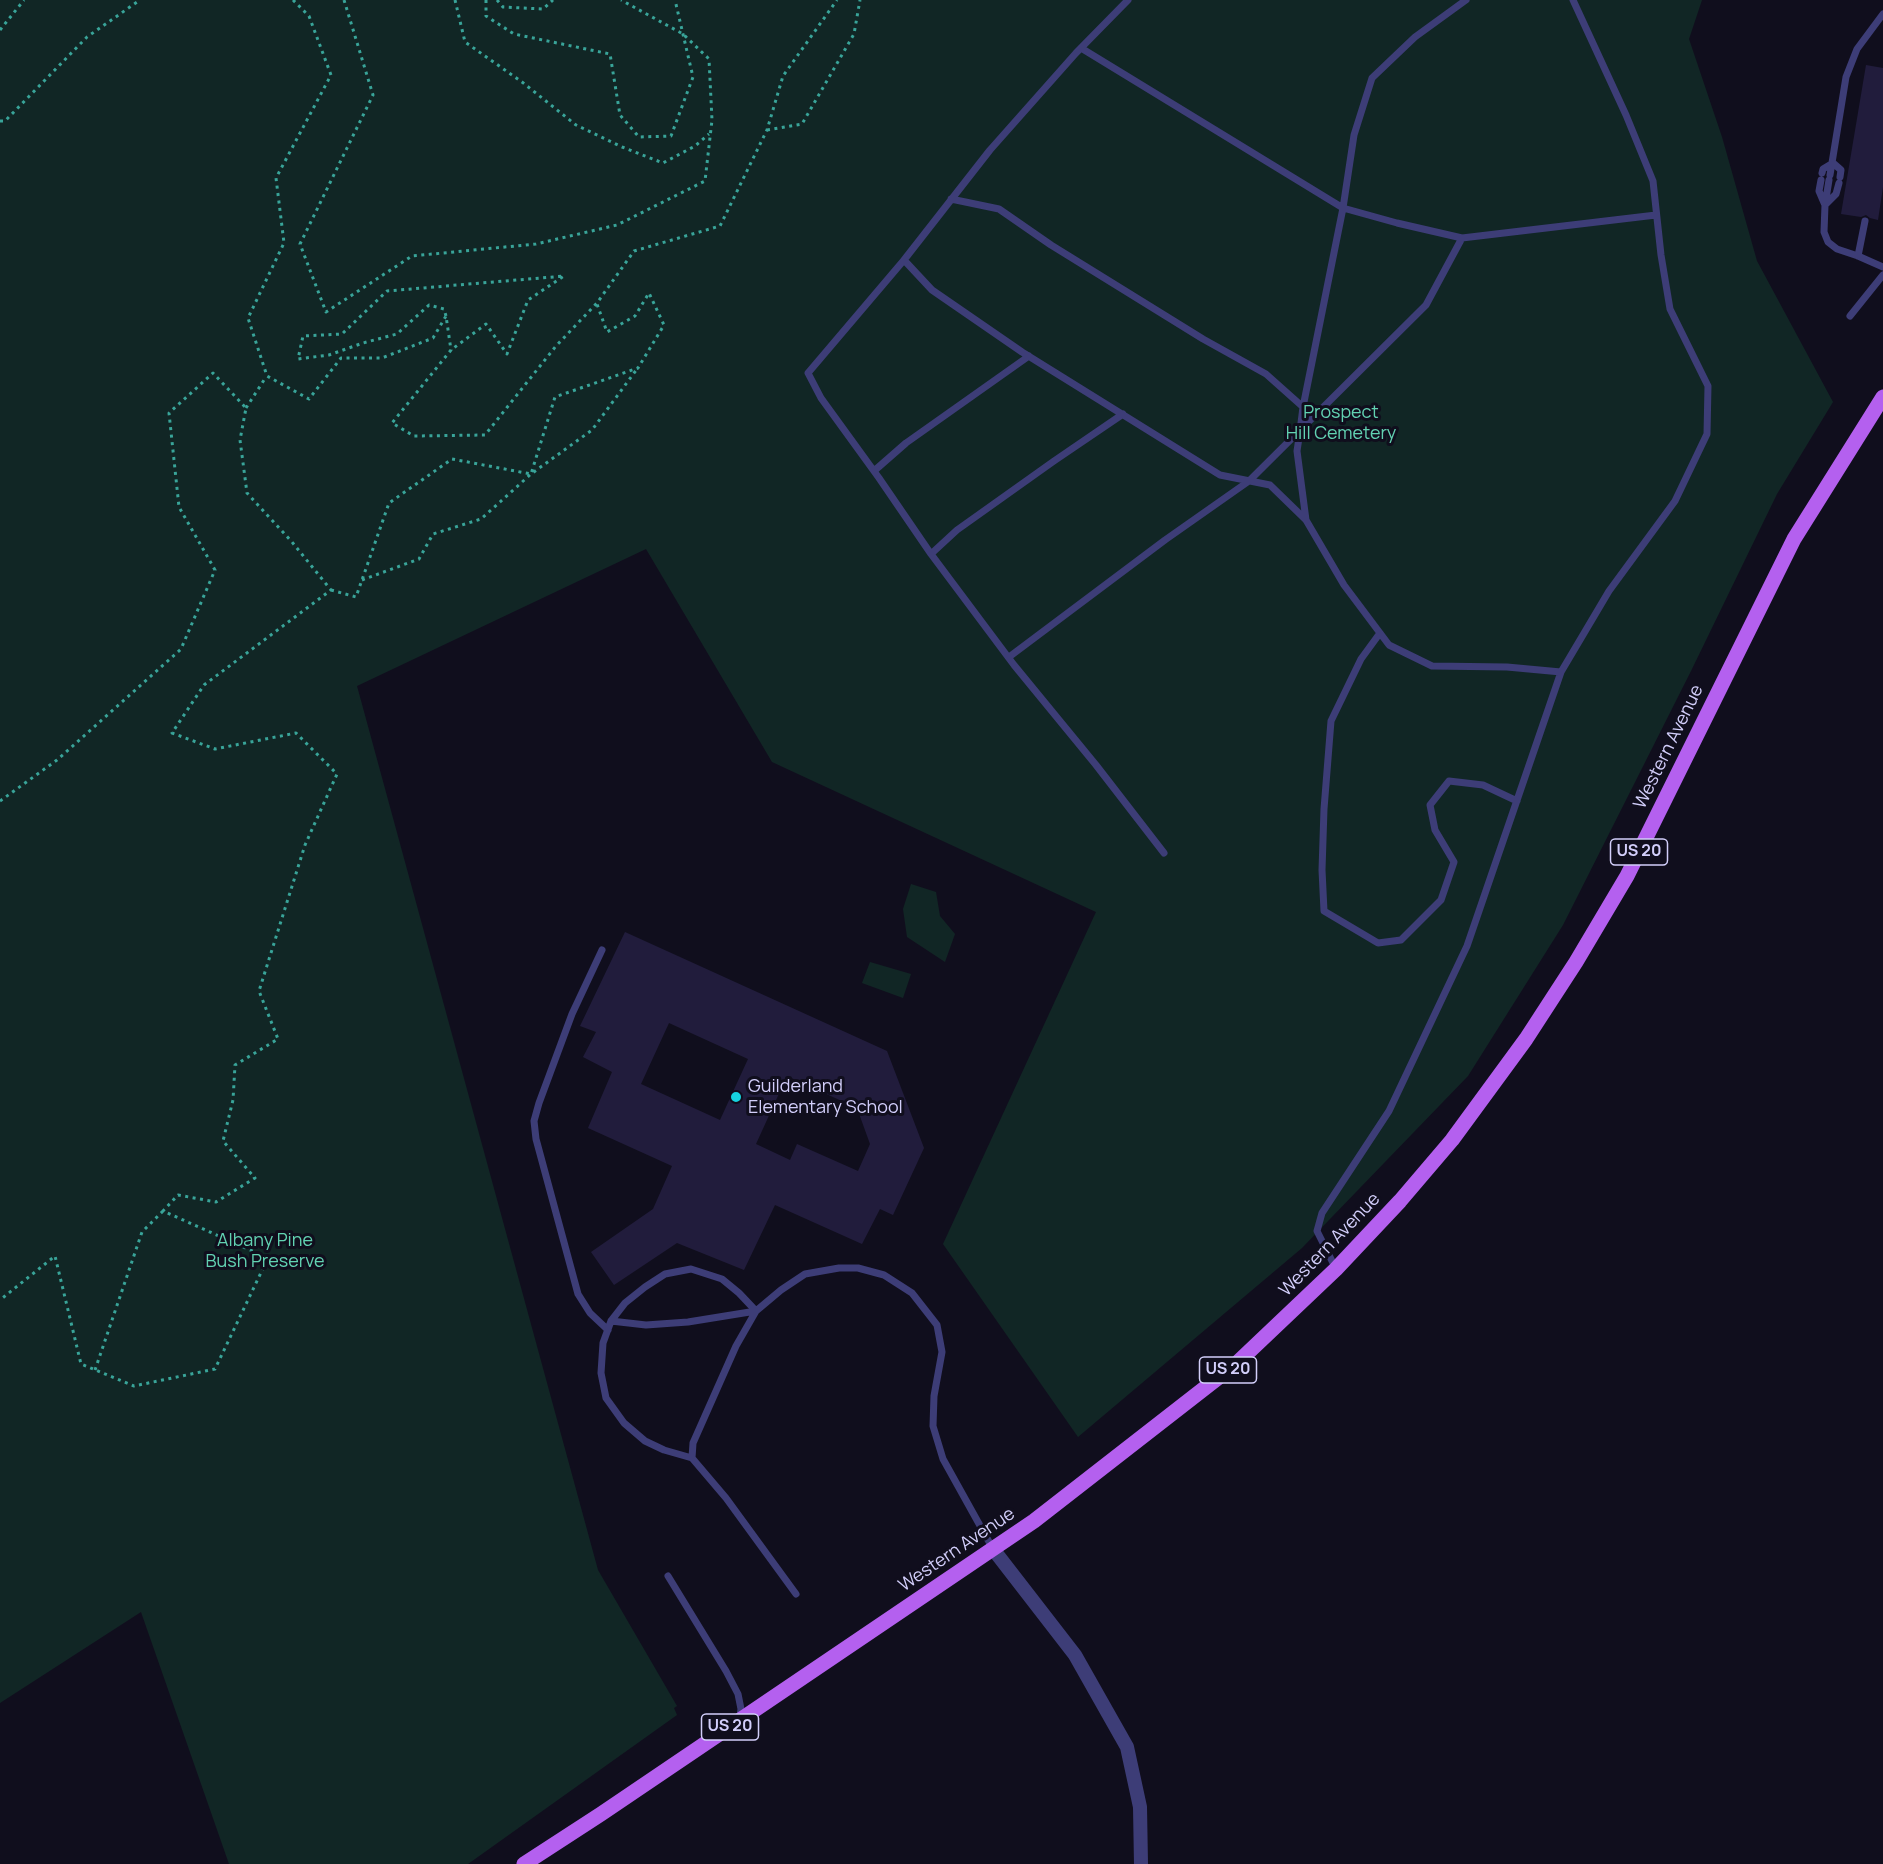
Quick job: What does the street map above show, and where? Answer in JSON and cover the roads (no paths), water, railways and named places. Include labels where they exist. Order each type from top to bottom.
[{"type":"main road","name":"Western Avenue","points":[[524,1864],[1034,1521],[1237,1363],[1336,1269],[1400,1201],[1452,1140],[1526,1039],[1576,962],[1627,876],[1794,539],[1883,398]]},
{"type":"street","points":[[993,1549],[1075,1655],[1127,1747],[1140,1807],[1141,1864]]},
{"type":"lane","points":[[1128,0],[1081,48],[990,150],[904,260],[808,373],[821,398],[931,554],[1164,854]]},
{"type":"lane","points":[[1306,520],[1297,451],[1303,406],[1343,208],[1354,135],[1372,78],[1415,37],[1466,0]]},
{"type":"lane","points":[[1336,1269],[1317,1231],[1322,1213],[1389,1111],[1467,946],[1561,672],[1609,591],[1675,501],[1707,434],[1708,386],[1670,309],[1653,182],[1626,115],[1573,0]]},
{"type":"lane","points":[[1883,14],[1857,49],[1846,77],[1825,205],[1824,232],[1828,242],[1837,249],[1883,267]]},
{"type":"lane","points":[[1081,48],[1343,208],[1462,238],[1656,215]]},
{"type":"lane","points":[[1825,205],[1818,191],[1823,169],[1833,163]]},
{"type":"lane","points":[[1825,205],[1836,194],[1841,170],[1833,163]]},
{"type":"lane","points":[[951,199],[999,209],[1051,245],[1203,339],[1266,374],[1303,406]]},
{"type":"lane","points":[[1858,256],[1865,220]]},
{"type":"lane","points":[[1009,657],[1165,540],[1249,481],[1426,306],[1462,238]]},
{"type":"lane","points":[[904,260],[932,290],[1029,356],[1220,475],[1270,485],[1306,520],[1344,585],[1389,645],[1432,666],[1507,667],[1561,672]]},
{"type":"lane","points":[[1850,316],[1883,275]]},
{"type":"lane","points":[[874,471],[906,442],[1029,356]]},
{"type":"lane","points":[[931,554],[957,530],[1124,414]]},
{"type":"lane","points":[[1380,633],[1361,659],[1331,721],[1323,819],[1324,911],[1378,943],[1401,940],[1441,900],[1454,862],[1435,830],[1430,805],[1449,781],[1483,785],[1517,801]]},
{"type":"lane","points":[[602,950],[572,1014],[534,1121],[536,1139],[578,1294],[590,1313],[608,1330]]},
{"type":"lane","points":[[693,1458],[693,1443],[736,1346],[756,1311],[805,1274],[839,1268],[858,1268],[884,1275],[912,1293],[937,1325],[942,1352],[934,1396],[933,1426],[943,1459],[993,1549]]},
{"type":"lane","points":[[756,1311],[739,1293],[722,1280],[691,1269],[665,1274],[625,1303],[611,1322],[603,1343],[601,1373],[606,1398],[624,1423],[645,1441],[664,1450],[693,1458],[726,1498],[796,1594]]},
{"type":"lane","points":[[611,1322],[646,1325],[688,1322],[756,1311]]},
{"type":"lane","points":[[668,1576],[738,1694],[741,1709],[740,1720]]},
{"type":"place","name":"Guilderland Elementary School","points":[[736,1097]]},
{"type":"park label","name":"Prospect Hill Cemetery","points":[[1341,423]]},
{"type":"park label","name":"Albany Pine Bush Preserve","points":[[265,1251]]}]
